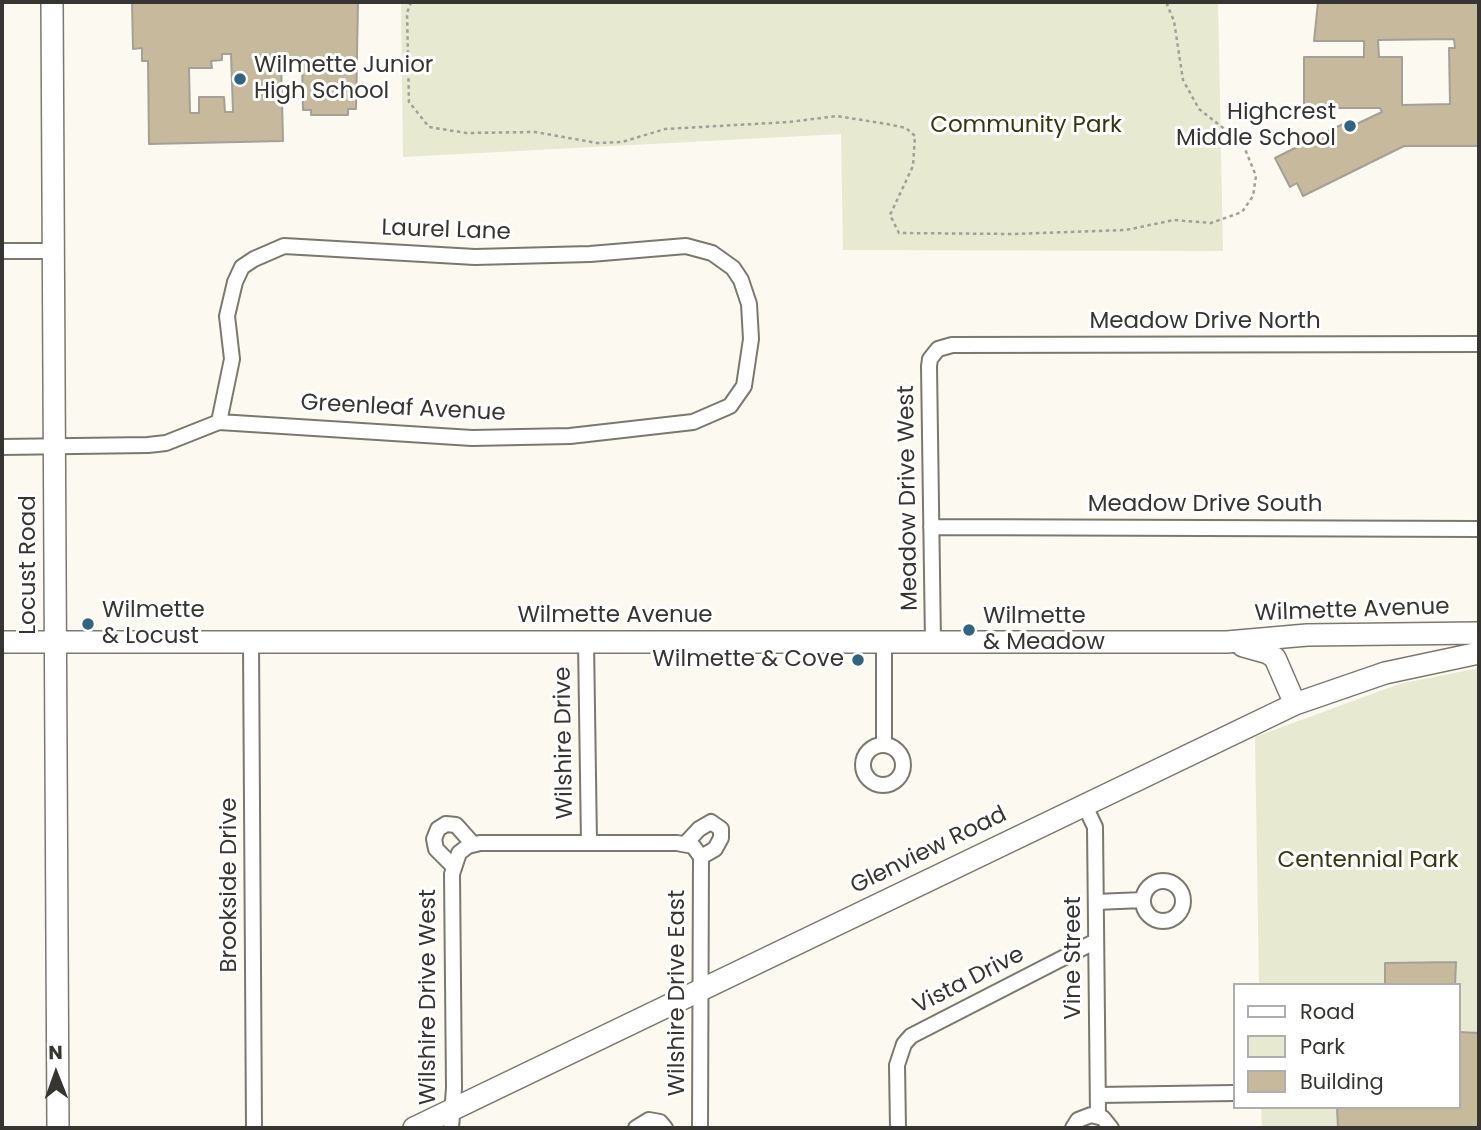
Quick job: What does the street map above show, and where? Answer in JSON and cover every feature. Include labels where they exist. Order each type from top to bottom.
[{"type":"street","name":"Locust Road","points":[[52,2],[58,1128]]},
{"type":"street","name":"Laurel Lane","points":[[219,422],[232,359],[227,316],[235,282],[242,267],[267,251],[284,246],[475,257],[590,254],[667,246],[699,248],[722,260],[741,280],[749,304],[751,339]]},
{"type":"street","points":[[2,251],[54,251]]},
{"type":"street","name":"Greenleaf Avenue","points":[[2,447],[166,443],[219,422],[472,438],[570,436],[665,427],[713,415],[730,406],[744,386],[751,339]]},
{"type":"street","name":"Meadow Drive North","points":[[933,354],[938,349],[952,345],[1479,344]]},
{"type":"street","name":"Meadow Drive West","points":[[933,354],[929,366],[933,642]]},
{"type":"street","name":"Meadow Drive South","points":[[931,527],[1479,529]]},
{"type":"street","name":"Wilmette Avenue","points":[[2,642],[1227,642],[1307,635],[1479,633]]},
{"type":"street","name":"Brookside Drive","points":[[251,642],[254,1128]]},
{"type":"street","name":"Wilshire Drive","points":[[586,642],[589,843]]},
{"type":"street","points":[[884,642],[884,744]]},
{"type":"street","name":"Wilmette Avenue","points":[[1227,642],[1268,653],[1275,658],[1295,704]]},
{"type":"street","name":"Glenview Road","points":[[414,1128],[452,1119],[702,992],[1084,804],[1295,704],[1385,673],[1479,653]]},
{"type":"street","name":"Vine Street","points":[[1084,804],[1095,827],[1098,1115]]},
{"type":"street","name":"Wilshire Drive East","points":[[700,1128],[701,857],[699,850],[686,844],[699,829],[711,822],[720,829],[721,838],[715,849],[701,857]]},
{"type":"street","name":"Wilshire Drive West","points":[[452,865],[436,849],[434,839],[438,829],[446,824],[456,825],[473,844],[459,853],[452,865],[452,1119]]},
{"type":"street","points":[[473,844],[686,844]]},
{"type":"street","points":[[1096,902],[1143,900]]},
{"type":"street","name":"Vista Drive","points":[[898,1128],[897,1065],[904,1044],[911,1036],[1096,942]]},
{"type":"street","points":[[1098,1095],[1232,1093]]},
{"type":"street","points":[[1073,1128],[1084,1116],[1098,1115],[1111,1128]]},
{"type":"street","name":"Wilshire Drive East","points":[[636,1128],[649,1120],[660,1122],[665,1128]]},
{"type":"path","points":[[411,2],[407,13],[409,102],[429,127],[466,133],[535,132],[597,143],[622,142],[665,129],[837,116],[887,124],[906,128],[915,136],[912,166],[890,215],[899,233],[1013,234],[1126,230],[1191,219],[1211,223],[1242,212],[1254,196],[1256,176],[1245,149],[1237,138],[1199,109],[1183,80],[1174,21],[1166,2]]},
{"type":"green space","name":"Community Park","points":[[401,2],[1218,2],[1223,251],[843,250],[841,134],[403,157]]},
{"type":"green space","name":"Centennial Park","points":[[1479,668],[1479,1128],[1262,1128],[1261,1109],[1460,1109],[1460,983],[1259,983],[1255,737],[1399,684]]},
{"type":"building","points":[[132,2],[358,2],[356,109],[348,109],[348,115],[311,115],[311,110],[303,110],[302,59],[281,59],[283,141],[149,144],[148,61],[142,61],[142,48],[133,49]],"holes":[[[222,54],[231,54],[233,112],[225,112],[224,97],[199,97],[199,113],[190,113],[189,68],[212,68],[211,61],[222,60]]]},
{"type":"building","points":[[1318,2],[1479,2],[1479,146],[1404,146],[1303,196],[1297,183],[1290,187],[1275,158],[1345,123],[1348,128],[1382,112],[1380,108],[1304,108],[1304,57],[1364,57],[1364,41],[1314,41]],"holes":[[[1454,39],[1455,48],[1449,48],[1450,104],[1402,105],[1402,57],[1379,57],[1378,40]]]},
{"type":"building","points":[[1456,962],[1455,983],[1385,983],[1385,963]]},
{"type":"building","points":[[1460,1032],[1479,1033],[1479,1128],[1338,1128],[1337,1109],[1460,1109]]},
{"type":"place","name":"Wilmette Junior High School","points":[[240,79]]},
{"type":"place","name":"Highcrest Middle School","points":[[1350,126]]},
{"type":"place","name":"Wilmette & Locust","points":[[88,624]]},
{"type":"place","name":"Wilmette & Meadow","points":[[969,630]]},
{"type":"place","name":"Wilmette & Cove","points":[[858,660]]}]
